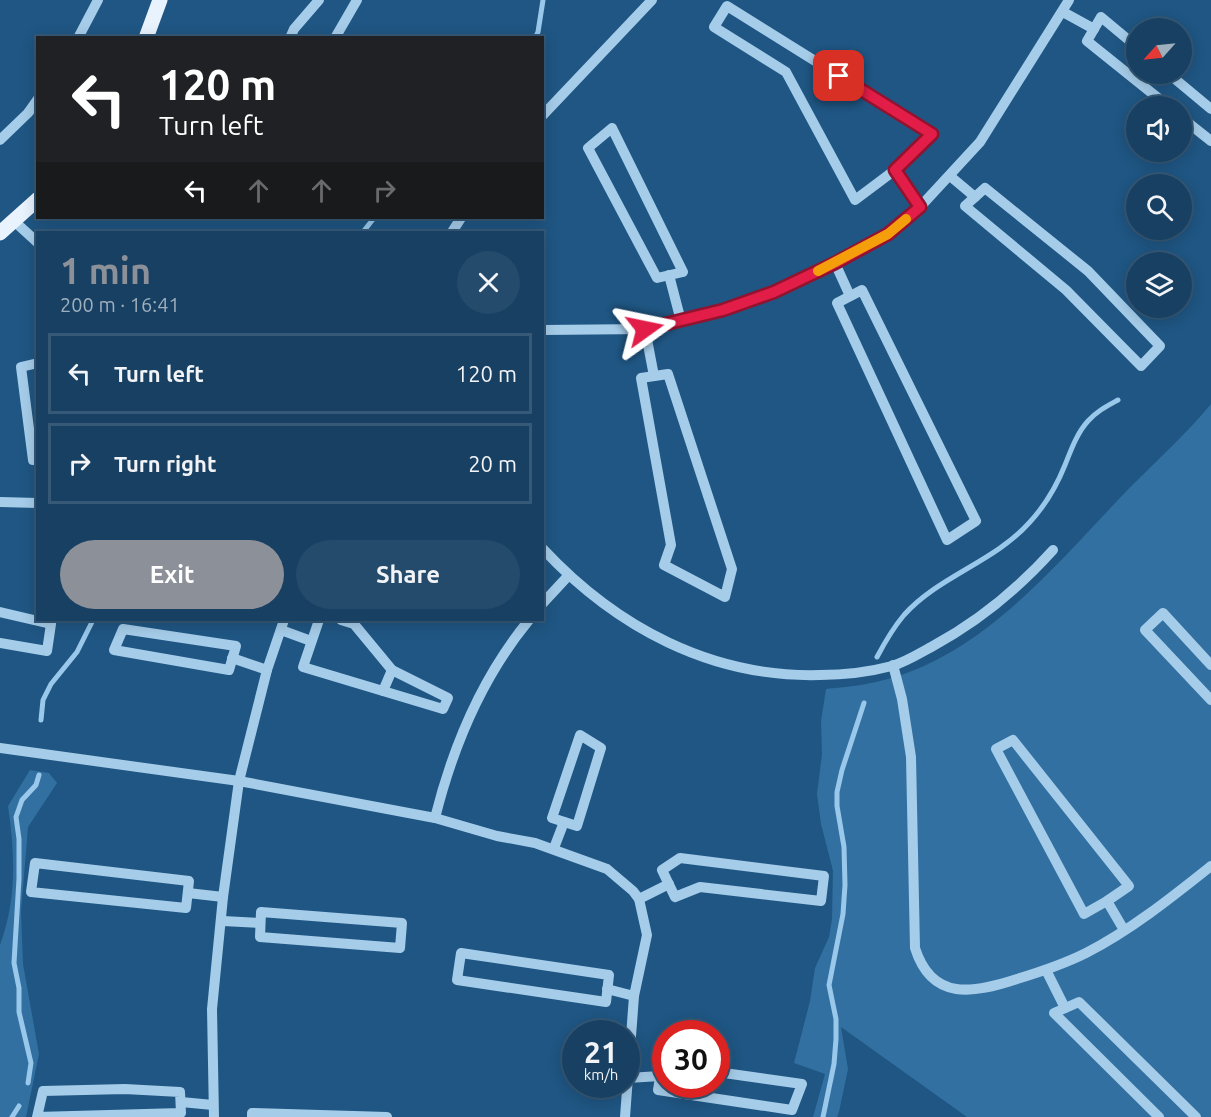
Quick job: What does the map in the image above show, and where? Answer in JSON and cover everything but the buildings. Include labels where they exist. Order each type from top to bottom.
[{"type":"main road","points":[[147,36],[160,0]]},
{"type":"main road","points":[[0,233],[36,201]]},
{"type":"street","points":[[79,36],[98,0]]},
{"type":"street","points":[[291,36],[294,29],[319,0]]},
{"type":"street","points":[[337,36],[357,0]]},
{"type":"street","points":[[544,114],[652,0]]},
{"type":"street","points":[[544,330],[645,329],[723,310],[774,292],[835,263],[888,234],[920,207],[980,142],[1069,0]]},
{"type":"street","points":[[727,6],[932,134],[895,170],[855,200],[786,72],[714,27],[727,6]]},
{"type":"street","points":[[1063,12],[1094,29]]},
{"type":"street","points":[[1126,38],[1101,17],[1087,41],[1156,96]]},
{"type":"street","points":[[1181,84],[1211,108]]},
{"type":"street","points":[[0,140],[28,113],[36,102]]},
{"type":"street","points":[[1192,126],[1211,141]]},
{"type":"street","points":[[612,128],[683,272],[669,275],[657,278],[588,148],[612,128]]},
{"type":"street","points":[[895,170],[920,207]]},
{"type":"street","points":[[950,176],[975,197]]},
{"type":"street","points":[[985,188],[1088,271],[1160,346],[1141,366],[1066,290],[965,206],[975,197],[985,188]]},
{"type":"street","points":[[14,221],[36,241]]},
{"type":"street","points":[[835,263],[850,296]]},
{"type":"street","points":[[669,275],[681,321]]},
{"type":"street","points":[[862,290],[976,521],[947,540],[837,303],[850,296],[862,290]]},
{"type":"street","points":[[645,329],[654,376]]},
{"type":"street","points":[[36,363],[21,367],[33,460],[36,460]]},
{"type":"street","points":[[668,374],[732,568],[724,597],[664,565],[671,545],[641,378],[654,376],[668,374]]},
{"type":"street","points":[[0,502],[36,503]]},
{"type":"street","points":[[544,550],[568,576],[614,612],[638,628],[689,653],[716,662],[774,674],[804,676],[864,672],[893,665],[924,652],[1007,597],[1053,550]]},
{"type":"street","points":[[544,602],[568,576]]},
{"type":"street","points":[[0,612],[36,620]]},
{"type":"street","points":[[1211,665],[1162,613],[1145,630],[1211,700]]},
{"type":"street","points":[[0,643],[47,651],[51,624],[38,621]]},
{"type":"street","points":[[319,621],[303,667],[443,708],[448,699],[392,670],[354,624],[344,621]]},
{"type":"street","points":[[435,818],[455,749],[470,717],[504,655],[528,621]]},
{"type":"street","points":[[214,1117],[212,1009],[223,897],[239,781],[267,670],[283,625],[311,641]]},
{"type":"street","points":[[123,630],[236,646],[232,658],[229,669],[114,650],[123,630]]},
{"type":"street","points":[[232,658],[267,670]]},
{"type":"street","points":[[893,665],[902,699],[912,757],[914,937],[918,959],[924,969],[939,983],[959,991],[969,992],[991,988],[1046,970],[1086,952],[1124,930],[1211,866]]},
{"type":"street","points":[[383,691],[392,670]]},
{"type":"street","points":[[580,735],[601,748],[577,826],[564,822],[552,818],[580,735]]},
{"type":"street","points":[[1013,740],[1129,886],[1107,902],[1084,914],[996,749],[1013,740]]},
{"type":"street","points":[[0,748],[239,781],[435,818],[497,836],[554,848],[607,869],[639,899],[647,935],[634,996],[632,1020]]},
{"type":"street","points":[[554,848],[564,822]]},
{"type":"street","points":[[680,858],[824,876],[821,901],[700,887],[675,897],[669,884],[662,870],[680,858]]},
{"type":"street","points":[[35,863],[189,881],[188,893],[186,908],[31,892],[35,863]]},
{"type":"street","points":[[639,899],[669,884]]},
{"type":"street","points":[[188,893],[223,897]]},
{"type":"street","points":[[1107,902],[1124,930]]},
{"type":"street","points":[[261,912],[402,923],[400,948],[260,938],[260,923],[261,912]]},
{"type":"street","points":[[222,921],[260,923]]},
{"type":"street","points":[[461,953],[609,975],[608,989],[606,1002],[457,980],[461,953]]},
{"type":"street","points":[[1046,970],[1065,1008]]},
{"type":"street","points":[[608,989],[634,996]]},
{"type":"street","points":[[1159,1117],[1054,1013],[1078,1002],[1196,1117]]},
{"type":"street","points":[[712,1098],[792,1110],[802,1084],[730,1074]]},
{"type":"street","points":[[125,1089],[180,1092],[181,1102],[181,1113],[36,1117],[43,1091],[125,1089]]},
{"type":"street","points":[[624,1117],[626,1098]]},
{"type":"street","points":[[181,1102],[213,1105]]},
{"type":"street","points":[[252,1117],[252,1113],[387,1117]]},
{"type":"shaded area","points":[[1211,404],[1211,1117],[967,1117],[841,1027],[848,1069],[839,1112],[837,1117],[813,1117],[825,1074],[794,1063],[810,1001],[815,968],[829,937],[832,919],[833,871],[821,824],[817,794],[822,754],[821,721],[826,689],[870,683],[912,671],[946,655],[978,634],[1037,584]]},
{"type":"shaded area","points":[[30,770],[49,773],[57,783],[28,827],[21,912],[23,964],[39,1054],[26,1117],[0,1117],[0,945],[6,928],[13,876],[8,806]]},
{"type":"waterway","points":[[536,36],[543,0]]},
{"type":"waterway","points":[[364,231],[373,219]]},
{"type":"waterway","points":[[877,657],[896,625],[918,601],[1000,548],[1029,523],[1054,488],[1084,426],[1091,417],[1118,400]]},
{"type":"waterway","points":[[41,720],[43,700],[51,684],[77,652],[92,621]]},
{"type":"waterway","points":[[823,1117],[834,1064],[836,1039],[836,1019],[829,985],[843,914],[845,885],[844,847],[837,792],[864,703]]},
{"type":"waterway","points":[[28,1083],[31,1063],[19,1012],[19,988],[14,963],[19,879],[19,839],[16,817],[22,800],[36,785],[39,775]]},
{"type":"waterway","points":[[12,1117],[19,1106]]},
{"type":"slow traffic","points":[[818,271],[888,234],[906,219]]},
{"type":"route","points":[[645,329],[723,310],[774,292],[835,263],[888,234],[920,207],[895,170],[932,134],[839,76]]}]
